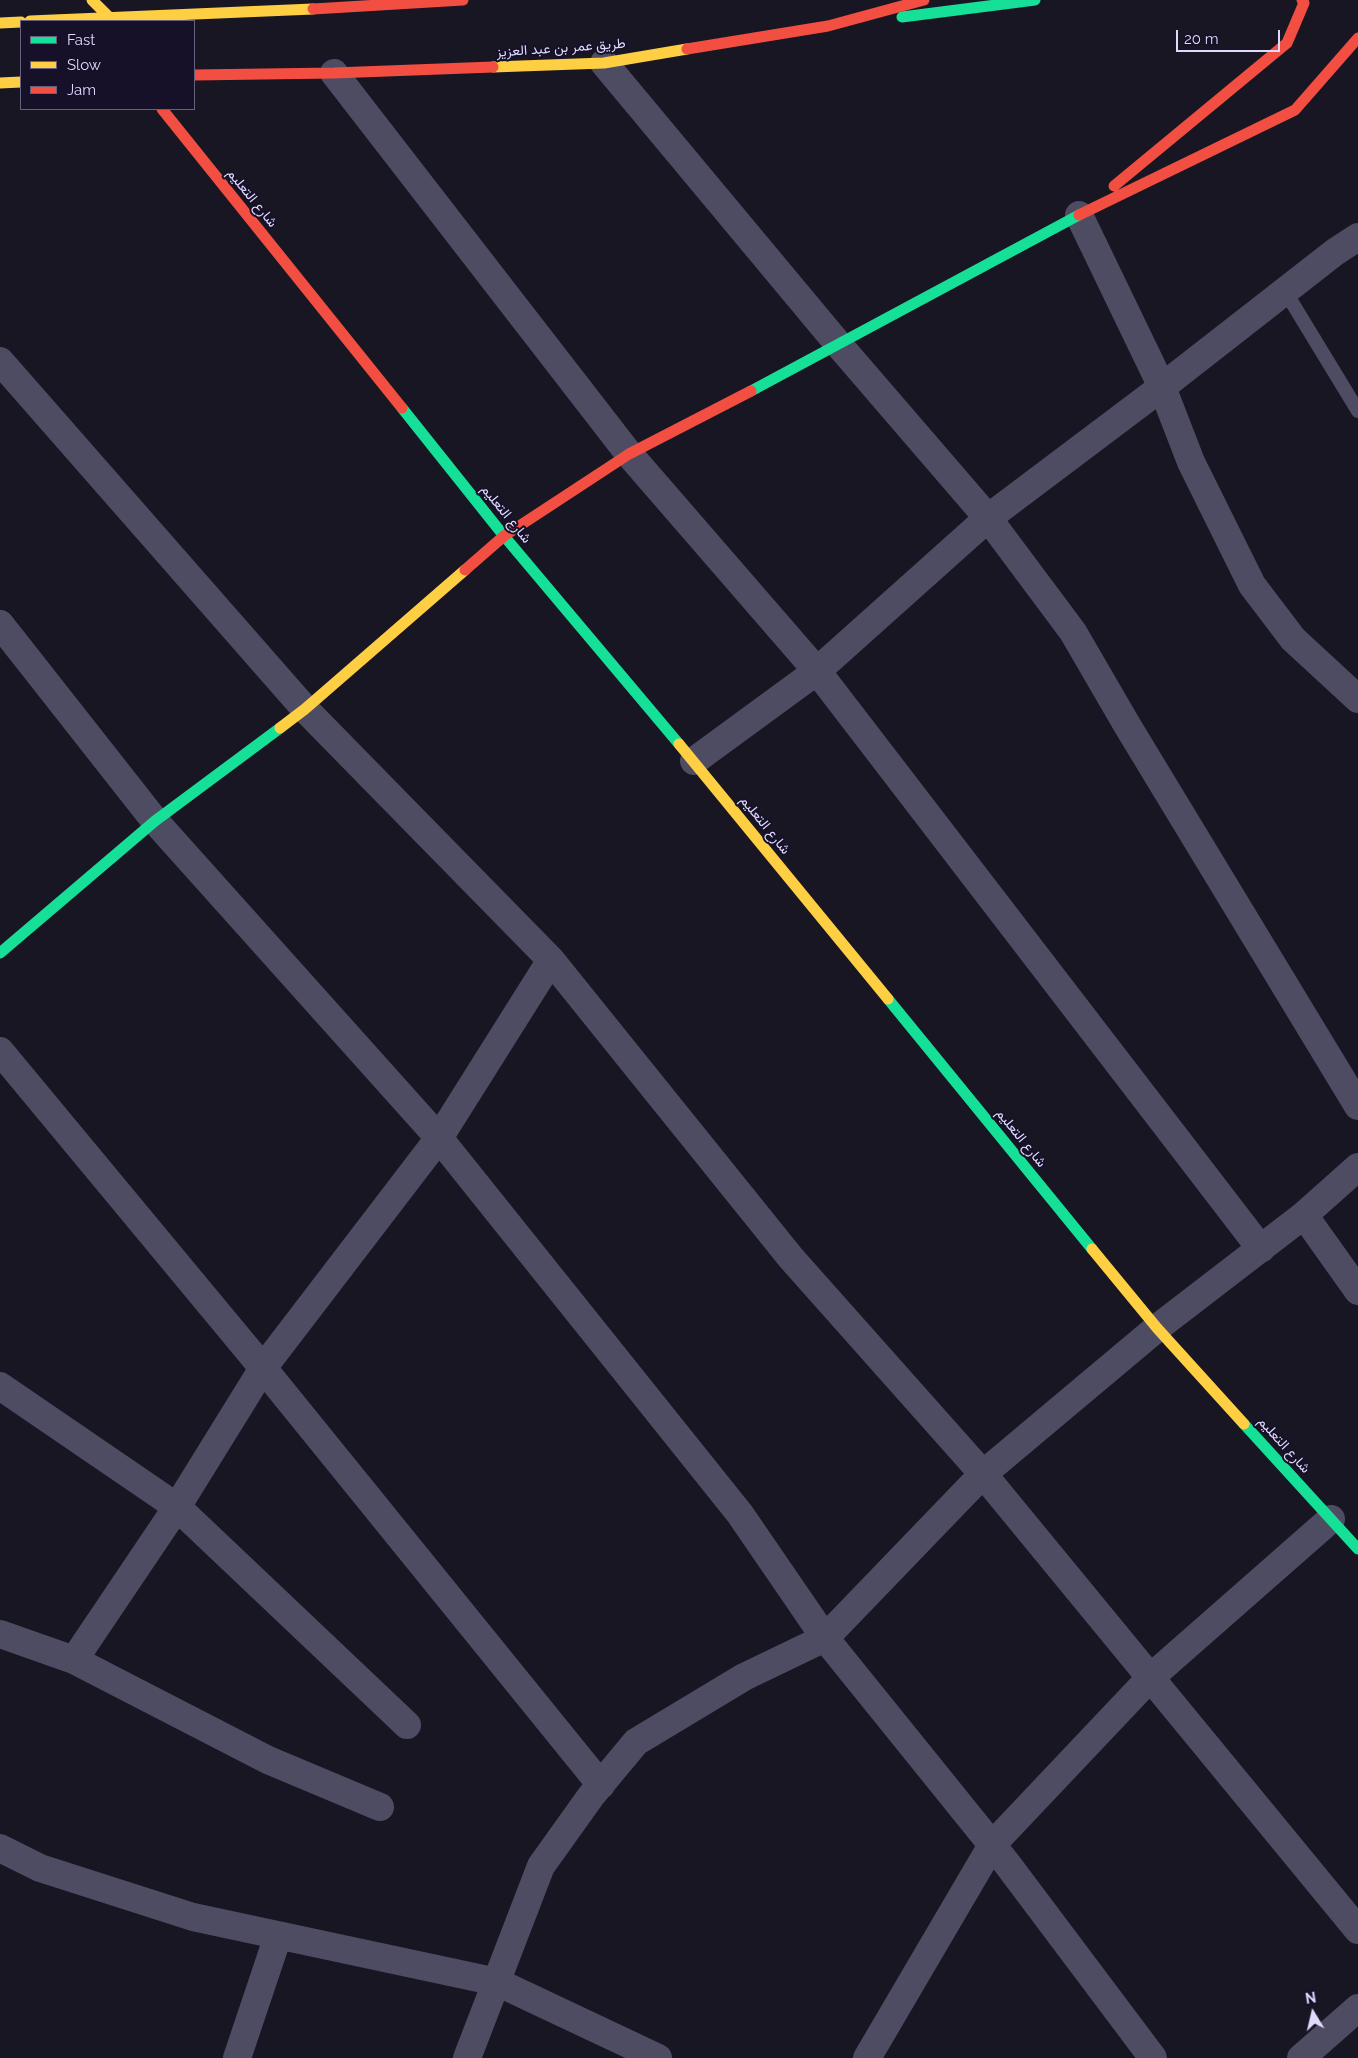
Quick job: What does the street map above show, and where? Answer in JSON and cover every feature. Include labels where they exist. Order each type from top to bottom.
[{"type":"street","points":[[92,0],[110,20]]},
{"type":"street","points":[[107,0],[110,20]]},
{"type":"street","points":[[110,20],[230,7],[463,0]]},
{"type":"street","name":"طريق عمر بن عبد العزيز","points":[[195,75],[334,73],[604,63],[828,26],[924,0]]},
{"type":"street","points":[[828,26],[1035,0]]},
{"type":"street","points":[[1079,215],[1288,43],[1304,3],[1302,0]]},
{"type":"street","points":[[0,22],[20,22]]},
{"type":"street","points":[[1295,110],[1358,38]]},
{"type":"street","points":[[0,953],[155,822],[305,709],[504,536],[629,454],[839,345],[1079,215],[1295,110],[1358,55]]},
{"type":"street","points":[[604,63],[839,345],[988,518],[1073,632],[1127,725],[1358,1106]]},
{"type":"street","points":[[334,73],[629,454],[818,671],[1261,1249]]},
{"type":"street","points":[[0,83],[20,82]]},
{"type":"street","name":"شارع التعليم","points":[[163,110],[504,536],[694,761],[1157,1328],[1358,1549]]},
{"type":"street","points":[[1079,215],[1162,387],[1191,462],[1252,585],[1292,639],[1358,699]]},
{"type":"street","points":[[694,761],[818,671],[988,518],[1358,237]]},
{"type":"street","points":[[0,361],[305,709],[551,960],[791,1258],[983,1474],[1358,1930]]},
{"type":"street","points":[[0,624],[155,822],[439,1138],[740,1514],[825,1638],[992,1845],[1154,2058]]},
{"type":"street","points":[[74,1660],[177,1507],[262,1368],[439,1138],[551,960]]},
{"type":"street","points":[[0,1051],[262,1368],[601,1785]]},
{"type":"street","points":[[467,2058],[541,1866],[601,1785],[636,1742],[744,1677],[825,1638],[983,1474],[1157,1328],[1304,1215],[1358,1167]]},
{"type":"street","points":[[1304,1215],[1358,1292]]},
{"type":"street","points":[[0,1386],[177,1507],[407,1725]]},
{"type":"street","points":[[867,2058],[992,1845],[1150,1678],[1331,1519]]},
{"type":"street","points":[[0,1634],[74,1660],[268,1760],[380,1807]]},
{"type":"street","points":[[0,1848],[40,1868],[193,1917],[497,1982],[658,2058]]},
{"type":"street","points":[[237,2058],[278,1936]]},
{"type":"street","points":[[1301,2058],[1358,2008]]},
{"type":"lane","points":[[1285,291],[1358,411]]},
{"type":"traffic: fast","points":[[902,17],[1035,0]]},
{"type":"traffic: fast","points":[[751,391],[1079,215]]},
{"type":"traffic: fast","points":[[402,408],[504,536],[679,744]]},
{"type":"traffic: fast","points":[[0,953],[155,821],[280,728]]},
{"type":"traffic: fast","points":[[888,999],[1092,1249]]},
{"type":"traffic: fast","points":[[1244,1424],[1358,1549]]},
{"type":"traffic: slow","points":[[92,0],[110,18]]},
{"type":"traffic: slow","points":[[54,20],[313,9]]},
{"type":"traffic: slow","points":[[0,23],[20,22]]},
{"type":"traffic: slow","points":[[493,67],[604,63],[687,49]]},
{"type":"traffic: slow","points":[[0,83],[20,82]]},
{"type":"traffic: slow","points":[[280,728],[305,709],[465,570]]},
{"type":"traffic: slow","points":[[679,744],[888,999]]},
{"type":"traffic: slow","points":[[1092,1249],[1157,1328],[1244,1424]]},
{"type":"traffic: jam","points":[[313,9],[463,0]]},
{"type":"traffic: jam","points":[[687,49],[828,26],[924,0]]},
{"type":"traffic: jam","points":[[1114,186],[1287,43],[1304,3],[1302,0]]},
{"type":"traffic: jam","points":[[1079,215],[1295,110],[1358,38]]},
{"type":"traffic: jam","points":[[195,75],[334,73],[493,67]]},
{"type":"traffic: jam","points":[[163,110],[402,408]]},
{"type":"traffic: jam","points":[[465,570],[504,536],[629,454],[751,391]]}]
